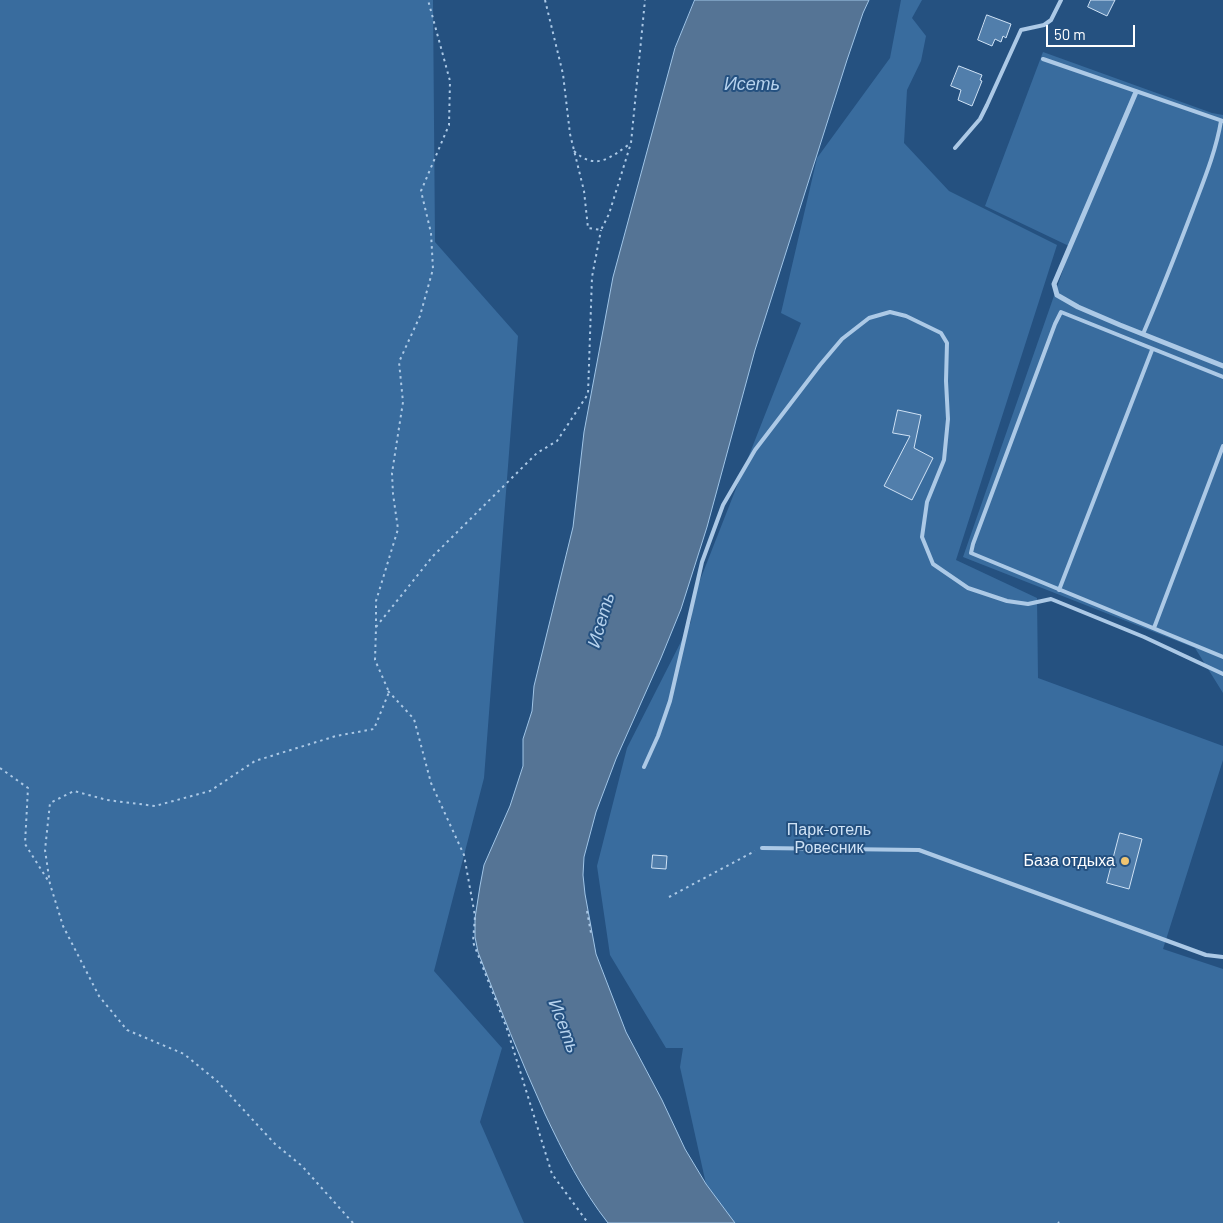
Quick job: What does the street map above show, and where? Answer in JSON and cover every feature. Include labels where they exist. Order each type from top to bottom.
[{"type":"street","points":[[1136,92],[1054,284],[1056,295],[1078,307],[1223,366]]},
{"type":"lane","points":[[955,148],[983,112],[1021,30],[1044,25],[1051,20],[1061,0]]},
{"type":"lane","points":[[1043,60],[1222,121],[1202,186],[1143,334]]},
{"type":"lane","points":[[644,767],[658,736],[670,701],[702,562],[723,505],[756,450],[842,339],[869,318],[890,312],[906,316],[941,333],[947,343],[948,419],[944,460],[927,502],[922,537],[933,564],[968,588],[1007,601],[1028,604],[1051,599],[1144,637],[1223,674]]},
{"type":"lane","points":[[1223,377],[1061,312],[999,472],[971,553],[1223,657]]},
{"type":"lane","points":[[1059,590],[1152,350]]},
{"type":"lane","points":[[1154,628],[1223,446]]},
{"type":"lane","points":[[762,848],[919,850],[1206,955],[1223,957]]},
{"type":"path","points":[[428,0],[450,81],[448,125],[421,191],[431,232],[432,269],[420,316],[399,362],[404,402],[392,473],[398,529],[376,601],[375,660],[389,692],[414,720],[431,782],[464,855],[475,916],[473,942],[507,1029],[552,1174],[588,1223]]},
{"type":"path","points":[[545,0],[563,74],[570,134],[584,191],[588,228],[601,230]]},
{"type":"path","points":[[376,628],[433,556],[537,452],[557,441],[588,394],[592,277],[601,230],[609,214],[631,143],[644,0]]},
{"type":"path","points":[[574,151],[583,159],[594,162],[605,160],[631,143]]},
{"type":"path","points":[[352,1223],[302,1166],[276,1144],[217,1081],[184,1054],[127,1030],[99,996],[63,926],[50,884],[46,850],[50,803],[74,791],[107,800],[155,806],[210,791],[256,762],[336,736],[374,729],[389,692]]},
{"type":"path","points":[[0,768],[28,788],[25,844],[50,884]]},
{"type":"path","points":[[669,896],[762,848]]},
{"type":"path","points":[[587,911],[591,933]]},
{"type":"green space","points":[[0,0],[433,0],[435,242],[518,336],[484,778],[434,971],[502,1048],[480,1122],[524,1223],[0,1223]]},
{"type":"green space","name":"Парк-отель Ровесник","points":[[901,0],[922,0],[912,18],[926,36],[921,61],[907,90],[904,143],[949,191],[1057,245],[956,560],[1037,598],[1038,678],[1223,746],[1223,760],[1163,949],[1223,969],[1223,1223],[735,1223],[706,1184],[680,1067],[683,1048],[666,1048],[610,955],[597,866],[627,748],[691,622],[693,598],[801,323],[781,313],[817,158],[890,58]]},
{"type":"green space","points":[[1043,52],[1212,113],[1223,115],[1223,693],[1195,648],[963,557],[1071,247],[985,206]]},
{"type":"water","name":"Исеть","points":[[695,0],[869,0],[847,60],[755,350],[707,527],[681,609],[616,759],[596,812],[584,857],[585,894],[596,954],[626,1032],[662,1100],[685,1149],[706,1184],[735,1223],[608,1223],[574,1170],[536,1094],[478,952],[475,937],[475,918],[484,865],[510,806],[523,766],[523,739],[532,711],[534,686],[573,527],[584,432],[613,277],[675,48]]},
{"type":"building","points":[[1091,0],[1115,0],[1107,16],[1088,7]]},
{"type":"building","points":[[987,15],[1011,24],[1006,38],[1003,36],[1001,42],[995,39],[992,46],[978,40]]},
{"type":"building","points":[[959,66],[982,75],[980,80],[982,81],[972,106],[958,100],[961,90],[951,86]]},
{"type":"building","points":[[898,410],[921,415],[914,448],[933,458],[912,500],[884,486],[910,436],[893,433]]},
{"type":"building","name":"База отдыха","points":[[1120,833],[1142,839],[1129,889],[1107,883]]},
{"type":"building","points":[[653,855],[667,856],[666,869],[652,868]]},
{"type":"place","name":"База отдыха","points":[[1125,861]]}]
